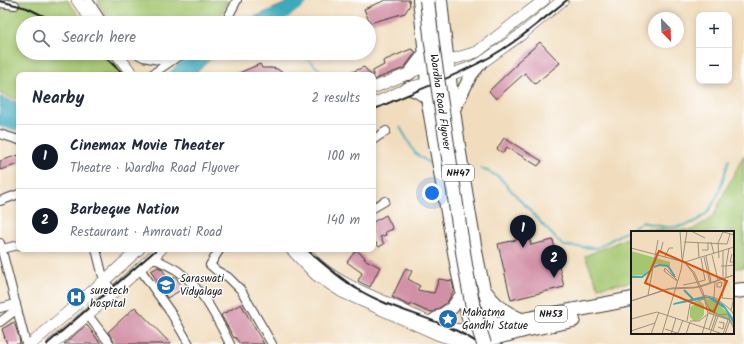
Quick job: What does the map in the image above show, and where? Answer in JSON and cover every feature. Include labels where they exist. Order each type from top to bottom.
[{"type":"highway","name":"Wardha Road Flyover","points":[[428,0],[432,44],[465,265],[480,340]]},
{"type":"highway","name":"Wardha Road Flyover","points":[[435,0],[440,58],[473,274],[480,340]]},
{"type":"highway","points":[[734,282],[744,280]]},
{"type":"highway","points":[[734,291],[744,290]]},
{"type":"highway","points":[[486,293],[492,302],[523,325],[512,344]]},
{"type":"highway","name":"NH53","points":[[480,340],[523,325],[631,299]]},
{"type":"highway","name":"NH53","points":[[523,325],[631,308]]},
{"type":"main road","points":[[77,0],[88,16]]},
{"type":"main road","points":[[420,0],[426,52],[428,83],[427,98],[458,275],[462,294],[480,340]]},
{"type":"main road","points":[[441,0],[449,75],[475,246],[486,293],[480,340]]},
{"type":"main road","points":[[376,87],[426,66],[476,52],[544,0]]},
{"type":"main road","points":[[454,109],[471,75],[480,64],[522,34],[563,0]]},
{"type":"main road","points":[[409,74],[426,52]]},
{"type":"main road","points":[[121,60],[131,72]]},
{"type":"main road","points":[[376,103],[408,88],[428,83],[480,64]]},
{"type":"main road","points":[[408,88],[427,98]]},
{"type":"main road","points":[[30,344],[136,252]]},
{"type":"main road","points":[[53,344],[159,252]]},
{"type":"main road","points":[[294,252],[316,275],[342,292],[441,340],[480,340]]},
{"type":"main road","points":[[307,252],[322,268],[338,280],[431,322],[456,329],[480,340]]},
{"type":"main road","points":[[431,322],[452,308],[462,294]]},
{"type":"street","points":[[88,0],[98,16]]},
{"type":"street","points":[[229,16],[237,0]]},
{"type":"street","points":[[0,3],[14,5]]},
{"type":"street","points":[[159,60],[169,62]]},
{"type":"street","points":[[155,72],[172,60]]},
{"type":"street","points":[[376,138],[386,131]]},
{"type":"street","points":[[0,134],[16,139]]},
{"type":"street","points":[[0,201],[16,195]]},
{"type":"street","points":[[376,206],[385,201]]},
{"type":"street","points":[[16,244],[1,246],[26,344]]},
{"type":"street","points":[[97,252],[104,281],[114,292]]},
{"type":"street","points":[[218,252],[210,265],[228,277],[241,290],[272,344]]},
{"type":"street","points":[[153,258],[177,270],[194,284],[214,312],[230,344]]},
{"type":"street","points":[[140,269],[171,313],[190,344]]},
{"type":"street","points":[[0,308],[16,306]]},
{"type":"street","points":[[0,322],[16,306]]},
{"type":"street","points":[[88,315],[110,344]]},
{"type":"green space","points":[[0,0],[67,0],[80,16],[16,16],[16,60],[112,60],[122,72],[16,72],[16,99],[0,94]]},
{"type":"green space","points":[[98,0],[227,0],[220,16],[106,16]]},
{"type":"green space","points":[[744,155],[744,267],[734,269],[734,231],[638,231],[641,229],[692,230],[713,217]]},
{"type":"green space","points":[[631,236],[631,282],[598,287],[585,256]]},
{"type":"water","points":[[293,0],[310,0],[301,7],[284,16],[257,16]]},
{"type":"water","points":[[183,60],[210,60],[197,72],[171,72]]},
{"type":"water","points":[[0,97],[16,102],[16,122],[0,118]]},
{"type":"building","points":[[386,0],[409,0],[410,5],[405,13],[376,21],[376,16],[367,16],[364,9]]},
{"type":"building","points":[[540,42],[560,63],[535,84],[525,73],[496,99],[489,91],[517,64],[516,63]]},
{"type":"building","points":[[411,49],[416,52],[404,68],[376,79],[376,72],[373,71],[384,65],[383,61]]},
{"type":"building","points":[[260,64],[262,68],[277,69],[282,72],[241,72]]},
{"type":"building","points":[[364,67],[368,72],[352,72]]},
{"type":"building","points":[[504,138],[542,161],[538,166],[507,147],[503,153],[497,149]]},
{"type":"building","points":[[16,156],[16,165],[0,170],[0,161]]},
{"type":"building","points":[[386,215],[393,229],[385,232],[386,235],[380,237],[384,244],[379,247],[376,243],[376,220]]},
{"type":"building","points":[[529,237],[531,245],[553,240],[564,287],[511,300],[498,244]]},
{"type":"building","points":[[354,252],[359,252],[365,257],[364,259],[380,267],[370,287],[358,281],[362,273],[347,262]]},
{"type":"building","points":[[158,267],[162,269],[169,280],[176,277],[183,289],[167,298],[151,271]]},
{"type":"building","points":[[406,268],[412,271],[408,279],[420,286],[417,290],[434,293],[439,279],[452,281],[454,290],[447,303],[433,312],[426,311],[411,304],[410,306],[392,297]]},
{"type":"building","points":[[241,304],[264,344],[240,344],[235,337],[234,338],[221,315]]},
{"type":"building","points":[[135,307],[171,344],[115,344],[108,332]]},
{"type":"building","points":[[14,322],[20,344],[7,344],[2,329]]},
{"type":"building","points":[[87,325],[101,344],[64,344],[80,330]]},
{"type":"waterway","points":[[280,16],[302,0]]},
{"type":"waterway","points":[[308,60],[323,72]]},
{"type":"waterway","points":[[0,121],[16,124]]},
{"type":"waterway","points":[[400,127],[415,153],[433,166]]},
{"type":"waterway","points":[[481,168],[499,177],[563,246],[597,248],[642,222],[669,227],[684,226],[696,221],[705,215],[712,206],[717,196],[729,160]]},
{"type":"railway","points":[[376,109],[476,65],[520,37],[567,0]]},
{"type":"railway","points":[[0,1],[27,8],[44,16]]},
{"type":"railway","points":[[108,60],[121,72]]},
{"type":"railway","points":[[47,344],[154,252]]},
{"type":"railway","points":[[310,252],[338,276],[359,290],[374,298],[450,328],[479,344]]},
{"type":"place","name":"Cinemax Movie Theater","points":[[523,248]]},
{"type":"place","name":"Barbeque Nation","points":[[554,278]]},
{"type":"place","name":"Saraswati Vidyalaya","points":[[166,285]]},
{"type":"place","name":"suretech hospital","points":[[76,297]]},
{"type":"place","name":"Mahatma Gandhi Statue","points":[[448,319]]}]
